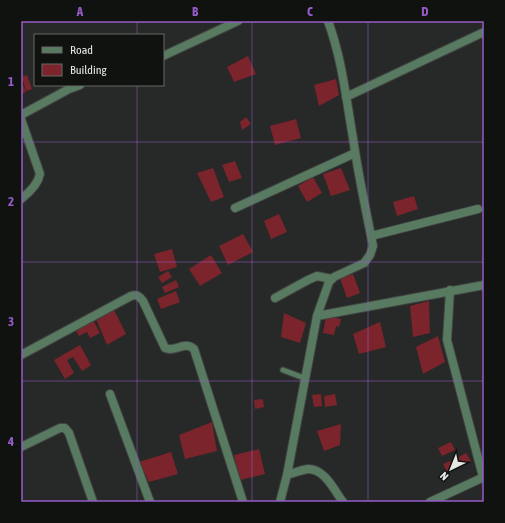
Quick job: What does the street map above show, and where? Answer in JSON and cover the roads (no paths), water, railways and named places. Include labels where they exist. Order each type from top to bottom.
[{"type":"street","points":[[164,56],[238,21]]},
{"type":"street","points":[[271,502],[280,501],[287,475],[304,378],[317,316],[329,282],[332,279],[364,263],[370,255],[373,246],[355,153],[342,73],[334,36],[328,21]]},
{"type":"street","points":[[346,97],[484,32]]},
{"type":"street","points":[[21,115],[68,89],[77,86]]},
{"type":"street","points":[[21,119],[40,174],[39,179],[29,193],[21,199]]},
{"type":"street","points":[[235,208],[355,153]]},
{"type":"street","points":[[371,236],[478,209]]},
{"type":"street","points":[[275,298],[318,276],[332,279]]},
{"type":"street","points":[[317,316],[450,290],[484,285]]},
{"type":"street","points":[[430,502],[483,477],[447,340],[450,290]]},
{"type":"street","points":[[21,355],[131,296],[136,295],[140,297],[143,300],[165,348],[171,349],[186,345],[191,346],[194,349],[243,502]]},
{"type":"street","points":[[110,394],[150,502]]},
{"type":"street","points":[[21,447],[60,428],[65,428],[69,433],[93,502]]},
{"type":"street","points":[[287,475],[308,469],[317,470],[324,475],[343,502]]},
{"type":"lane","points":[[283,370],[304,378]]}]
